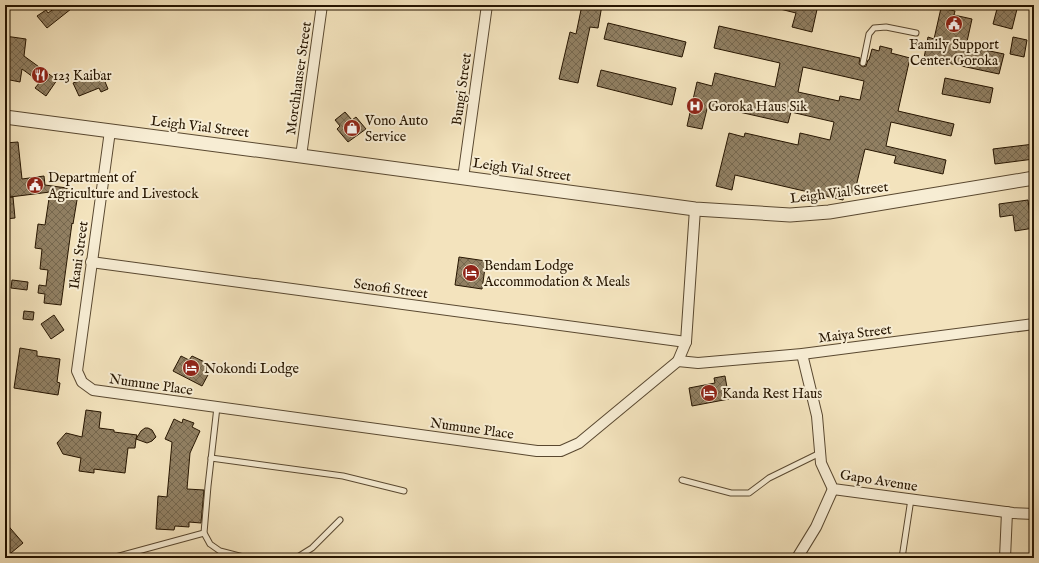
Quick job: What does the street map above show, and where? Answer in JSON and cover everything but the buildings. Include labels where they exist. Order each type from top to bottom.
[{"type":"street","name":"Morchhauser Street","points":[[302,156],[322,5]]},
{"type":"street","name":"Bungi Street","points":[[463,178],[487,5]]},
{"type":"street","name":"Leigh Vial Street","points":[[5,117],[695,209],[790,214],[829,212],[1034,178]]},
{"type":"street","name":"Ikani Street","points":[[82,382],[77,372],[110,131]]},
{"type":"street","name":"Numune Place","points":[[82,382],[93,390],[537,451],[561,451],[579,443],[678,361],[686,342],[695,209]]},
{"type":"street","name":"Senofi Street","points":[[91,262],[686,342]]},
{"type":"street","name":"Maiya Street","points":[[678,361],[698,363],[802,354],[1034,324]]},
{"type":"street","name":"Gapo Avenue","points":[[802,354],[817,416],[821,463],[833,489],[1007,512],[1034,514]]},
{"type":"street","points":[[797,558],[816,527],[833,489]]},
{"type":"street","points":[[1005,558],[1007,512]]},
{"type":"lane","points":[[863,63],[869,34],[874,28],[886,27],[916,33]]},
{"type":"lane","points":[[217,407],[204,532],[210,544],[220,551],[247,558]]},
{"type":"lane","points":[[682,480],[731,493],[749,493],[769,478],[820,453]]},
{"type":"lane","points":[[211,458],[343,476],[404,491]]},
{"type":"lane","points":[[902,558],[910,499]]},
{"type":"lane","points":[[296,558],[312,548],[340,520]]},
{"type":"lane","points":[[112,558],[204,532]]},
{"type":"place","name":"Family Support Center Goroka","points":[[954,24]]},
{"type":"place","name":"123 Kaibar","points":[[40,75]]},
{"type":"place","name":"Goroka Haus Sik","points":[[695,106]]},
{"type":"place","name":"Vono Auto Service","points":[[352,128]]},
{"type":"place","name":"Department of Agriculture and Livestock","points":[[35,185]]},
{"type":"place","name":"Bendam Lodge Accommodation & Meals","points":[[471,273]]},
{"type":"place","name":"Nokondi Lodge","points":[[191,368]]},
{"type":"place","name":"Kanda Rest Haus","points":[[709,393]]}]
